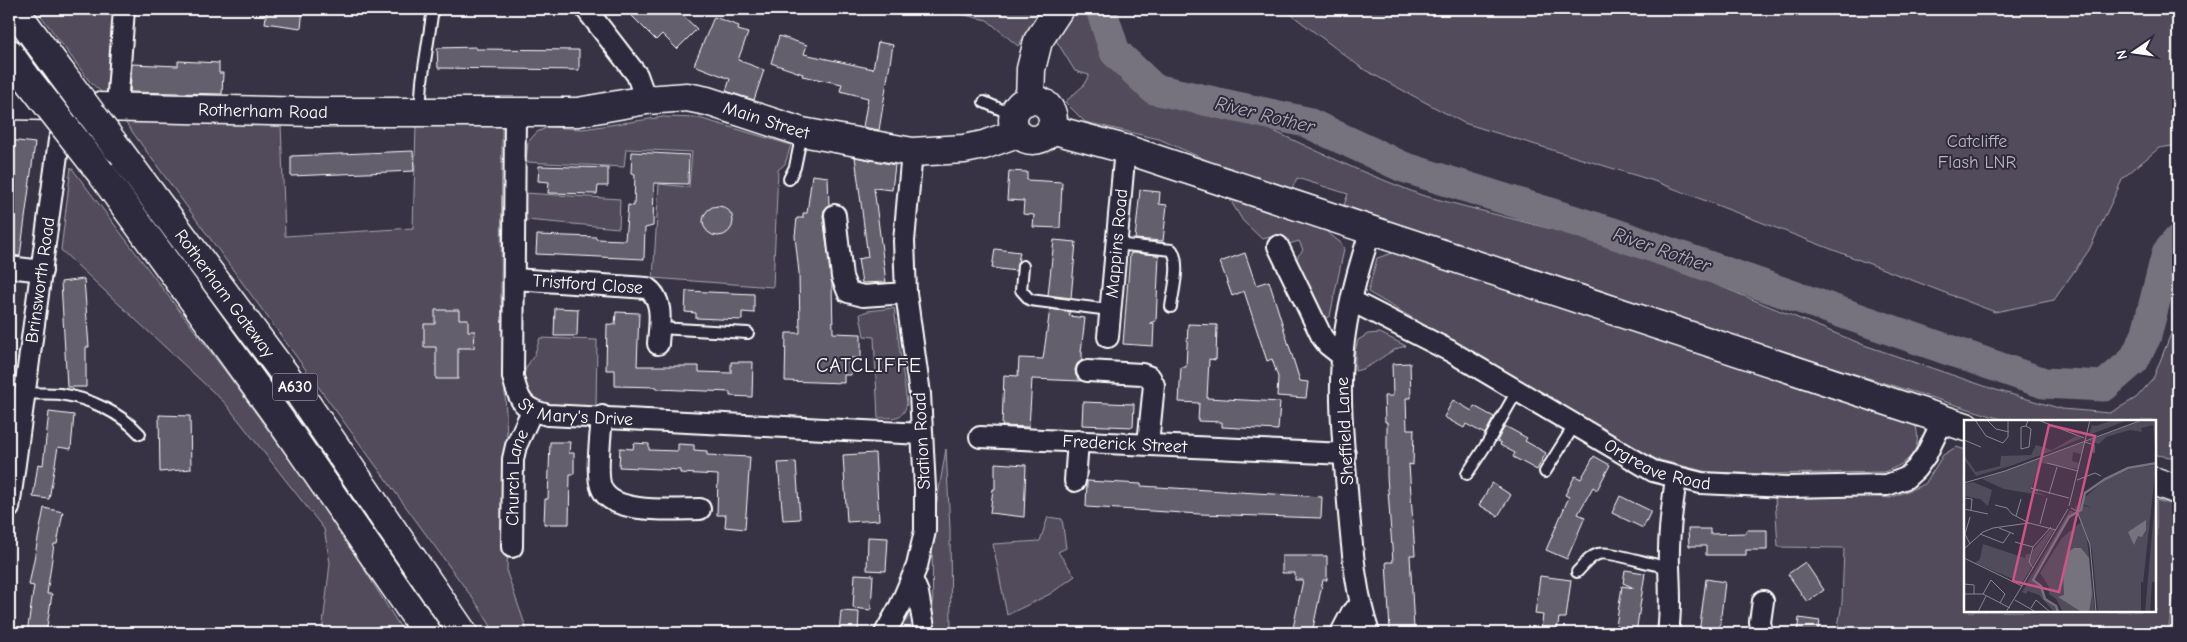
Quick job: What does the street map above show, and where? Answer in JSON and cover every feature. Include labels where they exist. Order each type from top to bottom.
[{"type":"main road","name":"Rotherham Gateway","points":[[14,9],[301,396],[463,633]]},
{"type":"main road","points":[[1020,116],[1042,102],[1050,110],[1053,122],[1051,129],[1047,134],[1035,141],[1028,140],[1020,116],[1038,41],[1059,9]]},
{"type":"main road","name":"Rotherham Gateway","points":[[9,53],[101,173],[283,424],[427,633]]},
{"type":"main road","name":"Main Street","points":[[516,112],[578,112],[646,100],[682,96],[700,99],[802,132],[912,152],[964,149],[984,145],[1020,116]]},
{"type":"main road","name":"Rotherham Road","points":[[9,105],[314,112],[516,112]]},
{"type":"main road","points":[[1051,129],[1125,149],[1954,423]]},
{"type":"main road","points":[[2157,482],[2178,490]]},
{"type":"street","points":[[116,107],[124,9]]},
{"type":"street","points":[[586,9],[636,75],[646,100]]},
{"type":"street","name":"St Mary's Drive","points":[[516,112],[513,377],[516,392],[522,403],[532,411],[548,415],[602,416],[922,434]]},
{"type":"street","name":"Brinsworth Road","points":[[9,508],[19,397],[42,271],[59,140]]},
{"type":"street","name":"Mappins Road","points":[[1108,337],[1125,149]]},
{"type":"street","name":"Station Road","points":[[886,633],[917,566],[925,531],[920,394],[906,293],[904,241],[912,152]]},
{"type":"street","points":[[835,215],[842,277],[848,292],[863,296],[906,293]]},
{"type":"street","name":"Sheffield Lane","points":[[1369,633],[1361,606],[1352,545],[1341,400],[1342,356],[1345,331],[1358,271],[1371,230]]},
{"type":"street","points":[[1278,246],[1322,337],[1328,345],[1342,356]]},
{"type":"street","points":[[9,267],[42,271]]},
{"type":"street","name":"Tristford Close","points":[[514,279],[647,288],[654,293],[658,303],[658,336]]},
{"type":"street","name":"Orgreave Road","points":[[1352,301],[1450,351],[1653,471],[1676,478],[1701,483],[1786,487],[1887,486],[1906,478],[1916,469],[1954,423]]},
{"type":"street","points":[[1087,371],[1142,374],[1150,377],[1154,385],[1148,444]]},
{"type":"street","name":"Church Lane","points":[[512,547],[513,459],[516,446],[532,411]]},
{"type":"street","points":[[602,416],[599,475],[602,489],[608,498],[620,504],[636,508],[700,509]]},
{"type":"street","name":"Frederick Street","points":[[980,437],[1078,440],[1345,454]]},
{"type":"street","points":[[1075,481],[1078,440]]},
{"type":"street","points":[[1668,633],[1672,595],[1669,540],[1676,478]]},
{"type":"street","points":[[912,579],[918,593],[925,633]]},
{"type":"street","points":[[1762,633],[1760,622],[1763,602]]},
{"type":"street","points":[[1341,633],[1352,612],[1361,606]]},
{"type":"lane","points":[[420,112],[422,81],[433,9]]},
{"type":"lane","points":[[984,102],[1020,116]]},
{"type":"lane","points":[[789,180],[801,146],[802,132]]},
{"type":"lane","points":[[1116,244],[1172,250],[1176,255],[1176,263],[1171,307]]},
{"type":"lane","points":[[1023,266],[1022,290],[1030,300],[1110,310]]},
{"type":"lane","name":"Tristford Close","points":[[658,336],[748,333]]},
{"type":"lane","points":[[1467,474],[1517,391]]},
{"type":"lane","points":[[19,397],[60,394],[88,402],[132,425],[140,434]]},
{"type":"lane","points":[[1545,472],[1574,426]]},
{"type":"lane","points":[[1577,572],[1590,558],[1610,553],[1654,566],[1669,567]]},
{"type":"green space","points":[[36,9],[114,9],[108,98],[90,82]]},
{"type":"green space","points":[[961,9],[1044,9],[1037,16],[1018,46],[987,20],[960,14]]},
{"type":"green space","points":[[1082,9],[1086,9],[1103,49],[1113,65],[1150,96],[1267,128],[1356,169],[1421,195],[1574,235],[1668,265],[1864,345],[1996,390],[2062,409],[2110,413],[2136,398],[2153,379],[2178,316],[2178,458],[2157,455],[2157,420],[2005,420],[1692,324],[1603,291],[1407,229],[1344,205],[1348,194],[1297,178],[1291,191],[1231,171],[1159,139],[1085,122],[1065,102],[1083,86],[1089,75],[1075,71],[1054,37],[1067,18]]},
{"type":"green space","name":"Catcliffe Flash LNR","points":[[1284,9],[2178,9],[2178,145],[2159,148],[2123,178],[2089,250],[2054,300],[1995,312],[1654,181],[1464,123],[1363,69]]},
{"type":"green space","points":[[120,115],[281,123],[285,236],[413,228],[416,126],[502,125],[501,298],[509,485],[507,573],[528,633],[495,633],[479,607]]},
{"type":"green space","points":[[663,117],[699,118],[791,145],[785,164],[778,170],[773,287],[653,278],[659,184],[689,187],[692,152],[626,149],[624,167],[526,162],[528,142],[537,132],[548,127],[583,129]]},
{"type":"green space","points":[[71,167],[225,371],[333,519],[404,633],[322,633],[330,563],[324,529],[225,403],[61,250]]},
{"type":"green space","points":[[525,193],[620,199],[619,228],[526,220]]},
{"type":"green space","points":[[1227,195],[1322,228],[1341,243],[1344,249],[1330,316],[1326,318],[1321,314],[1297,265],[1297,257],[1303,250],[1299,241],[1286,245],[1276,236],[1262,239],[1243,221]]},
{"type":"green space","points":[[1396,252],[1905,419],[1916,426],[1917,443],[1915,450],[1906,461],[1884,472],[1773,474],[1707,472],[1652,458],[1368,292],[1377,258]]},
{"type":"green space","points":[[894,308],[907,403],[903,413],[897,417],[878,418],[874,337],[864,336],[860,314],[868,311]]},
{"type":"green space","points":[[1380,333],[1406,346],[1355,371],[1355,351],[1358,340],[1368,334]]},
{"type":"green space","points":[[540,338],[597,340],[596,409],[548,406],[528,396],[524,387],[524,374],[535,353]]},
{"type":"green space","points":[[1956,447],[1964,449],[1964,612],[2157,612],[2157,500],[2178,506],[2178,566],[2168,633],[1837,633],[1842,602],[1844,548],[1778,547],[1775,497],[1846,494],[1890,498],[1925,484],[1943,455]]},
{"type":"green space","points":[[946,449],[950,529],[951,633],[933,633],[932,530]]},
{"type":"green space","points":[[1048,517],[1062,519],[1066,548],[1058,552],[1075,576],[1050,594],[1007,615],[993,544],[1040,541]]},
{"type":"green space","points":[[915,610],[920,633],[896,633]]},
{"type":"building","points":[[267,9],[303,9],[301,28],[265,23]]},
{"type":"building","points":[[625,9],[676,9],[697,29],[677,49],[662,34],[656,40]]},
{"type":"building","points":[[714,17],[739,26],[738,30],[748,33],[738,60],[764,70],[754,100],[726,91],[730,79],[694,65]]},
{"type":"building","points":[[779,36],[807,45],[804,54],[873,69],[878,42],[893,45],[879,130],[863,127],[868,98],[840,91],[842,84],[802,76],[803,74],[771,63]]},
{"type":"building","points":[[476,47],[476,49],[579,50],[579,70],[438,68],[437,48]]},
{"type":"building","points":[[178,61],[219,63],[219,73],[223,73],[222,94],[130,92],[132,64],[178,66]]},
{"type":"building","points":[[10,140],[35,143],[20,256],[9,255]]},
{"type":"building","points":[[413,151],[414,171],[291,176],[291,156]]},
{"type":"building","points":[[632,152],[689,155],[688,184],[654,183],[653,226],[645,228],[644,259],[536,254],[537,235],[625,240],[628,205],[634,206],[635,174],[631,173]]},
{"type":"building","points":[[855,157],[895,165],[892,190],[874,188],[886,282],[862,283],[858,259],[868,257]]},
{"type":"building","points":[[539,166],[608,168],[608,186],[598,186],[597,194],[548,193],[549,182],[538,181]]},
{"type":"building","points":[[1009,171],[1027,172],[1027,180],[1062,182],[1060,228],[1033,227],[1034,215],[1023,214],[1024,201],[1007,200]]},
{"type":"building","points":[[812,175],[828,177],[829,205],[824,210],[823,216],[832,283],[833,333],[861,334],[861,358],[851,358],[851,375],[844,375],[844,383],[785,381],[786,333],[800,333],[799,273],[795,236],[797,218],[803,218],[803,213],[807,213]]},
{"type":"building","points":[[1140,190],[1160,192],[1159,204],[1167,205],[1163,241],[1135,239]]},
{"type":"building","points":[[718,206],[729,210],[733,221],[729,232],[718,236],[707,232],[703,221],[707,210]]},
{"type":"building","points":[[1054,240],[1076,242],[1071,298],[1048,295]]},
{"type":"building","points":[[995,249],[1020,252],[1016,271],[992,268]]},
{"type":"building","points":[[1245,253],[1256,285],[1269,281],[1300,381],[1308,382],[1306,398],[1277,396],[1278,377],[1272,359],[1267,361],[1244,291],[1232,296],[1220,262]]},
{"type":"building","points":[[1130,254],[1159,255],[1156,321],[1150,323],[1154,323],[1153,346],[1123,344]]},
{"type":"building","points":[[84,279],[89,347],[86,347],[86,387],[67,387],[61,282]]},
{"type":"building","points":[[686,291],[754,294],[754,313],[742,312],[742,320],[696,318],[696,313],[685,312]]},
{"type":"building","points":[[555,308],[578,309],[577,336],[554,336]]},
{"type":"building","points":[[1050,309],[1070,312],[1069,316],[1085,318],[1081,352],[1082,360],[1077,364],[1075,370],[1076,376],[1081,381],[1032,379],[1029,427],[1002,426],[1004,375],[1018,376],[1019,358],[1043,359]]},
{"type":"building","points":[[435,310],[459,310],[459,319],[468,319],[468,331],[475,331],[474,348],[458,348],[458,379],[436,379],[436,347],[424,347],[424,324],[435,324]]},
{"type":"building","points":[[616,312],[639,313],[637,366],[699,366],[699,372],[731,373],[731,362],[753,362],[752,397],[730,396],[730,392],[615,386],[615,370],[606,370],[607,324],[615,325]]},
{"type":"building","points":[[1188,324],[1217,325],[1216,360],[1209,359],[1207,398],[1280,402],[1278,430],[1222,427],[1222,422],[1198,421],[1199,403],[1179,402],[1181,367],[1186,367]]},
{"type":"building","points":[[1410,363],[1411,398],[1406,398],[1407,429],[1414,429],[1413,465],[1409,464],[1415,555],[1410,555],[1414,629],[1390,631],[1386,562],[1393,562],[1387,476],[1387,422],[1385,422],[1384,396],[1393,396],[1392,364]]},
{"type":"building","points":[[1453,400],[1472,411],[1474,406],[1494,417],[1485,434],[1466,424],[1464,428],[1444,417]]},
{"type":"building","points":[[1083,402],[1134,404],[1133,427],[1082,425]]},
{"type":"building","points":[[49,412],[74,415],[71,449],[58,447],[49,499],[33,497],[38,464],[43,465]]},
{"type":"building","points":[[159,415],[190,416],[191,469],[160,472]]},
{"type":"building","points":[[1505,426],[1527,438],[1525,441],[1546,453],[1537,470],[1513,457],[1515,453],[1500,445],[1501,443],[1497,441]]},
{"type":"building","points":[[550,442],[570,442],[569,453],[574,453],[574,474],[570,474],[569,524],[544,524],[545,499],[548,499]]},
{"type":"building","points":[[634,443],[649,444],[649,450],[678,451],[678,444],[694,445],[694,450],[707,451],[707,455],[750,457],[745,529],[725,527],[726,515],[717,515],[718,475],[680,473],[680,470],[619,467],[620,448],[633,449]]},
{"type":"building","points":[[875,453],[879,520],[847,522],[843,455]]},
{"type":"building","points":[[1594,456],[1610,465],[1597,490],[1593,487],[1578,514],[1585,517],[1567,559],[1546,550],[1569,497],[1565,495],[1575,476],[1581,479]]},
{"type":"building","points":[[796,462],[800,519],[783,520],[778,463]]},
{"type":"building","points":[[995,463],[1026,465],[1024,517],[990,513],[993,489],[995,489]]},
{"type":"building","points":[[1087,481],[1322,497],[1321,518],[1200,514],[1086,507]]},
{"type":"building","points":[[1492,483],[1511,495],[1498,516],[1479,505]]},
{"type":"building","points":[[1620,496],[1651,511],[1643,528],[1612,513]]},
{"type":"building","points":[[44,508],[63,512],[57,544],[54,544],[47,594],[52,594],[46,633],[27,633],[34,586],[29,585]]},
{"type":"building","points":[[1688,529],[1710,529],[1710,534],[1746,533],[1746,530],[1767,530],[1767,550],[1746,550],[1746,555],[1706,555],[1706,546],[1689,546]]},
{"type":"building","points":[[868,537],[888,538],[886,571],[867,570]]},
{"type":"building","points":[[1282,556],[1327,556],[1327,580],[1323,580],[1312,633],[1292,633],[1303,580],[1295,580],[1295,573],[1282,573]]},
{"type":"building","points":[[1805,562],[1824,590],[1807,602],[1788,574]]},
{"type":"building","points":[[1625,570],[1645,573],[1636,633],[1615,633],[1622,586],[1634,588],[1623,583]]},
{"type":"building","points":[[855,574],[873,575],[871,610],[853,608]]},
{"type":"building","points":[[1540,576],[1571,580],[1566,618],[1559,618],[1557,631],[1541,629],[1543,615],[1535,614]]},
{"type":"building","points":[[1706,579],[1725,582],[1719,633],[1699,633]]},
{"type":"building","points":[[841,611],[859,612],[858,633],[839,633]]},
{"type":"building","points":[[1799,618],[1820,621],[1818,633],[1797,633]]},
{"type":"waterway","name":"River Rother","points":[[1101,9],[1115,52],[1154,89],[1306,122],[1403,167],[1610,232],[2044,383],[2104,386],[2134,360],[2146,336],[2167,253],[2178,240]]},
{"type":"district","name":"CATCLIFFE","points":[[869,365]]}]
